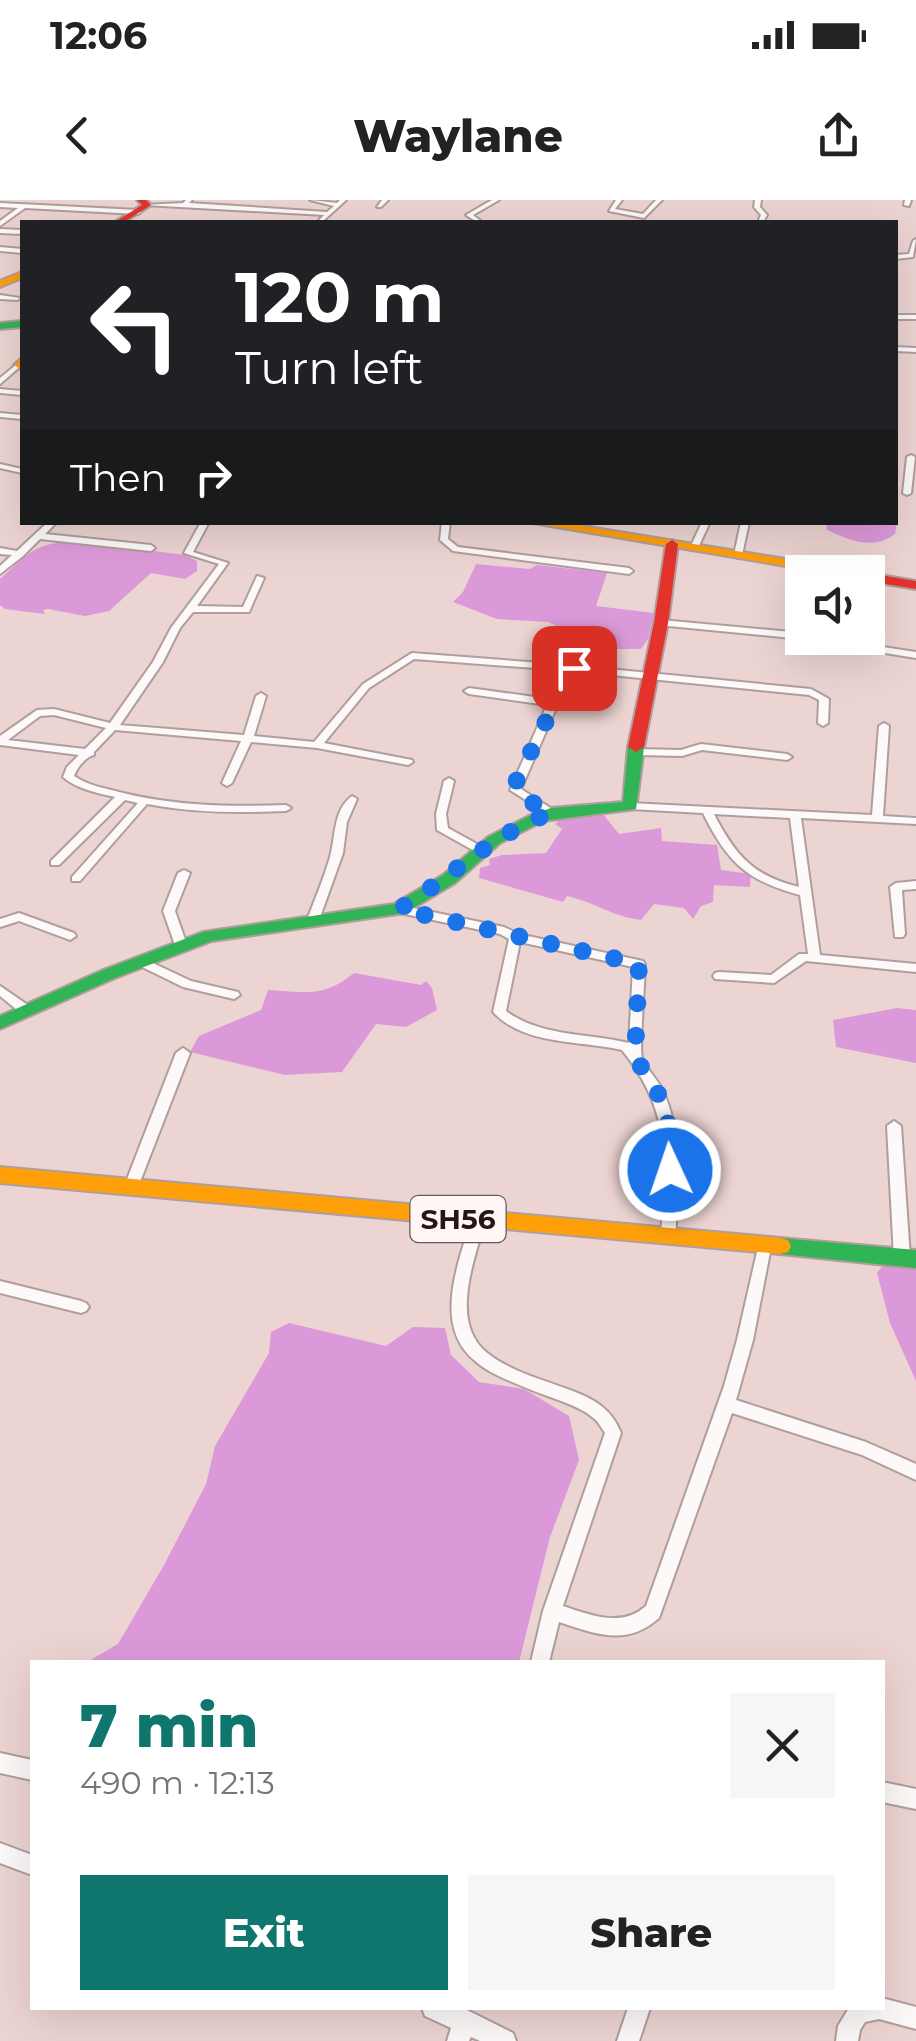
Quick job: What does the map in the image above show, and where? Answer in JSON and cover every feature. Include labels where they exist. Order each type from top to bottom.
[{"type":"main road","points":[[121,220],[142,206]]},
{"type":"main road","points":[[552,525],[785,563]]},
{"type":"main road","points":[[0,1024],[181,945],[236,931],[399,909],[448,879],[494,840],[551,813],[630,806],[672,544]]},
{"type":"main road","points":[[885,580],[916,585]]},
{"type":"main road","name":"SH56","points":[[0,1176],[909,1259]]},
{"type":"street","points":[[279,210],[291,200]]},
{"type":"street","points":[[313,200],[341,202]]},
{"type":"street","points":[[477,220],[469,215],[496,200]]},
{"type":"street","points":[[620,200],[611,210],[640,216],[648,214],[659,200]]},
{"type":"street","points":[[0,204],[142,206],[187,202],[328,214]]},
{"type":"street","points":[[322,220],[341,202]]},
{"type":"street","points":[[0,228],[21,203]]},
{"type":"street","points":[[252,220],[264,210]]},
{"type":"street","points":[[912,257],[916,241]]},
{"type":"street","points":[[0,250],[20,249]]},
{"type":"street","points":[[0,297],[17,298]]},
{"type":"street","points":[[0,382],[20,365]]},
{"type":"street","points":[[911,457],[912,493]]},
{"type":"street","points":[[0,571],[50,525]]},
{"type":"street","points":[[203,525],[188,553],[224,563],[113,726],[71,769],[70,780],[143,803],[218,811],[286,808]]},
{"type":"street","points":[[446,525],[444,540],[456,549],[628,570]]},
{"type":"street","points":[[694,548],[705,525]]},
{"type":"street","points":[[738,555],[744,525]]},
{"type":"street","points":[[40,536],[151,548]]},
{"type":"street","points":[[0,551],[20,554]]},
{"type":"street","points":[[190,609],[246,610],[260,578]]},
{"type":"street","points":[[661,623],[785,634]]},
{"type":"street","points":[[885,650],[916,655]]},
{"type":"street","points":[[316,745],[366,686],[412,656],[811,692],[824,699],[822,723]]},
{"type":"street","points":[[551,813],[515,790],[568,668]]},
{"type":"street","points":[[469,691],[555,703]]},
{"type":"street","points":[[227,783],[248,738],[261,696]]},
{"type":"street","points":[[0,741],[36,713],[49,711],[113,726],[316,745],[408,762]]},
{"type":"street","points":[[877,819],[884,726]]},
{"type":"street","points":[[0,741],[90,753]]},
{"type":"street","points":[[636,752],[682,753],[701,747],[788,757]]},
{"type":"street","points":[[449,781],[440,814],[443,830],[482,850]]},
{"type":"street","points":[[55,863],[122,798]]},
{"type":"street","points":[[314,920],[337,853],[341,822],[352,800]]},
{"type":"street","points":[[76,878],[143,803]]},
{"type":"street","points":[[630,806],[916,821]]},
{"type":"street","points":[[707,810],[716,834],[744,867],[776,886],[807,893]]},
{"type":"street","points":[[795,814],[814,956]]},
{"type":"street","points":[[181,945],[169,911],[184,873]]},
{"type":"street","points":[[899,934],[896,887],[916,885]]},
{"type":"street","points":[[399,909],[639,964],[635,1057]]},
{"type":"street","points":[[0,923],[19,917],[70,936]]},
{"type":"street","points":[[516,938],[499,1012],[508,1021],[538,1030],[626,1047],[667,1108],[668,1238]]},
{"type":"street","points":[[719,976],[774,979],[796,960],[814,956],[916,968]]},
{"type":"street","points":[[140,961],[187,984],[234,996]]},
{"type":"street","points":[[0,990],[28,1011]]},
{"type":"street","points":[[131,1187],[184,1053]]},
{"type":"street","points":[[894,1126],[909,1259]]},
{"type":"street","points":[[478,1221],[460,1279],[458,1310],[467,1346],[491,1368],[582,1401],[610,1423],[613,1434],[552,1611],[540,1660]]},
{"type":"street","points":[[552,1611],[615,1628],[632,1626],[653,1612],[757,1302],[764,1248]]},
{"type":"street","points":[[0,1287],[80,1307]]},
{"type":"street","points":[[724,1404],[866,1448],[916,1472]]},
{"type":"street","points":[[0,1763],[30,1770]]},
{"type":"street","points":[[885,1793],[916,1799]]},
{"type":"street","points":[[0,1853],[30,1864]]},
{"type":"street","points":[[436,2010],[462,2031],[505,2041]]},
{"type":"street","points":[[628,2041],[638,2010]]},
{"type":"street","points":[[847,2041],[849,2026],[859,2012],[869,2010]]},
{"type":"street","points":[[885,2010],[916,2018]]},
{"type":"shaded area","points":[[826,525],[897,525],[895,534],[869,543],[827,530]]},
{"type":"shaded area","points":[[76,541],[185,555],[197,561],[197,571],[185,579],[151,573],[109,611],[85,616],[48,609],[43,610],[45,614],[5,609],[0,605],[0,579],[18,562],[42,547]]},
{"type":"shaded area","points":[[476,564],[530,569],[537,565],[607,573],[596,606],[654,613],[648,639],[641,649],[607,649],[548,622],[497,619],[453,602],[463,592]]},
{"type":"shaded area","points":[[568,813],[603,814],[619,834],[661,828],[662,841],[717,845],[721,870],[751,874],[750,887],[714,885],[713,902],[701,906],[693,919],[684,908],[654,904],[641,920],[567,896],[563,902],[479,878],[480,868],[490,865],[489,859],[546,853],[562,829],[555,824]]},
{"type":"shaded area","points":[[354,973],[421,985],[426,981],[432,988],[437,1010],[406,1027],[376,1024],[342,1072],[285,1075],[190,1052],[199,1036],[261,1010],[268,990],[323,990]]},
{"type":"shaded area","points":[[897,1008],[916,1010],[916,1063],[836,1047],[833,1020]]},
{"type":"shaded area","points":[[886,1261],[916,1263],[916,1381],[890,1323],[877,1273]]},
{"type":"shaded area","points":[[289,1323],[386,1346],[413,1327],[445,1328],[451,1355],[479,1382],[524,1389],[569,1416],[579,1460],[550,1537],[519,1660],[90,1660],[118,1644],[164,1565],[206,1484],[215,1446],[269,1353],[271,1332]]},
{"type":"traffic: fast","points":[[0,326],[20,324]]},
{"type":"traffic: fast","points":[[0,1023],[109,974],[209,936],[399,909],[449,879],[494,840],[537,818],[551,813],[630,806],[636,747]]},
{"type":"traffic: fast","points":[[780,1246],[916,1259]]},
{"type":"traffic: slow","points":[[0,284],[20,276]]},
{"type":"traffic: slow","points":[[551,525],[785,563]]},
{"type":"traffic: slow","points":[[0,1175],[780,1246]]},
{"type":"traffic: jam","points":[[122,220],[147,205],[141,200]]},
{"type":"traffic: jam","points":[[636,747],[672,544]]},
{"type":"traffic: jam","points":[[885,580],[916,585]]},
{"type":"route","points":[[574,668],[564,672],[555,703],[516,782],[517,794],[551,813],[494,840],[448,879],[399,909],[639,964],[642,970],[635,1057],[667,1108],[670,1170]]}]
